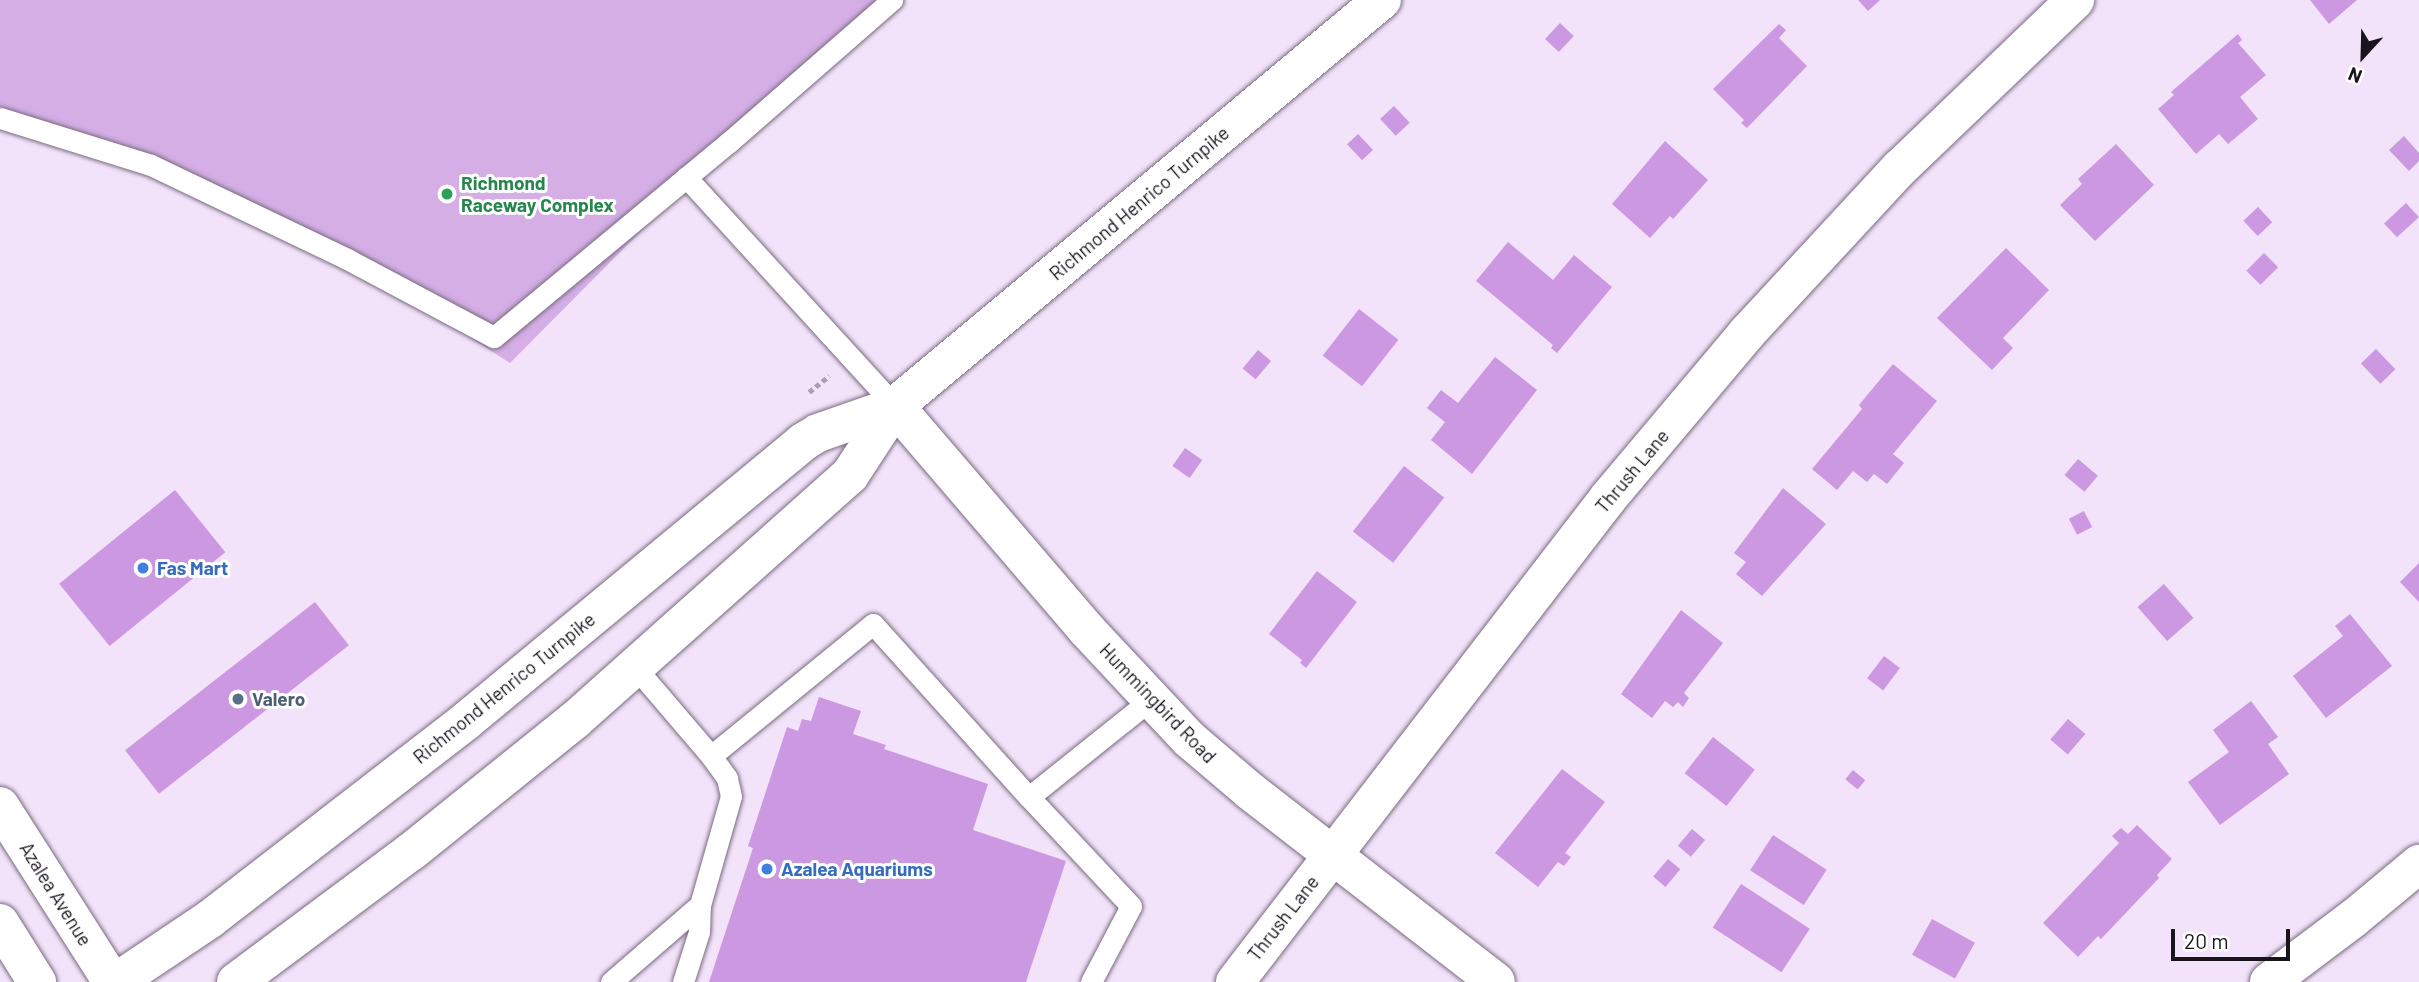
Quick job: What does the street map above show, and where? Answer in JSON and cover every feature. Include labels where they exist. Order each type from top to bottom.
[{"type":"street","name":"Richmond Henrico Turnpike","points":[[236,982],[472,803],[635,667],[850,475],[895,406],[1382,0]]},
{"type":"street","name":"Thrush Lane","points":[[1235,982],[1609,497],[1747,333],[1899,169],[2075,0]]},
{"type":"street","name":"Richmond Henrico Turnpike","points":[[114,982],[210,919],[466,721],[803,442],[818,433],[895,406]]},
{"type":"street","name":"Hummingbird Road","points":[[895,406],[1150,700],[1189,739],[1250,791],[1496,982]]},
{"type":"street","name":"Azalea Avenue","points":[[0,806],[114,982]]},
{"type":"street","points":[[2269,982],[2354,918],[2419,864]]},
{"type":"street","points":[[0,923],[37,982]]},
{"type":"lane","points":[[0,118],[152,164],[347,259],[494,337],[892,0]]},
{"type":"lane","points":[[686,177],[895,406]]},
{"type":"lane","points":[[711,756],[873,624],[1131,906],[1091,982]]},
{"type":"lane","points":[[635,667],[711,756],[727,778],[731,796],[700,905],[699,932],[683,982]]},
{"type":"lane","points":[[1029,797],[1150,700]]},
{"type":"lane","points":[[611,982],[700,905]]},
{"type":"shaded area","name":"Richmond Raceway Complex","points":[[0,0],[905,0],[648,224],[510,363],[347,259],[152,165],[0,118]]},
{"type":"building","points":[[1858,0],[1880,0],[1868,11]]},
{"type":"building","points":[[2310,0],[2357,0],[2329,24]]},
{"type":"building","points":[[1560,23],[1574,36],[1559,52],[1545,39]]},
{"type":"building","points":[[1779,24],[1786,30],[1779,38],[1807,66],[1747,128],[1741,123],[1744,120],[1713,89]]},
{"type":"building","points":[[2238,34],[2242,40],[2238,43],[2266,75],[2240,97],[2258,119],[2228,144],[2219,134],[2196,154],[2158,109],[2174,95],[2171,92]]},
{"type":"building","points":[[1394,106],[1410,123],[1396,136],[1380,119]]},
{"type":"building","points":[[1358,134],[1373,150],[1362,160],[1347,144]]},
{"type":"building","points":[[2404,136],[2419,153],[2419,161],[2409,171],[2389,150]]},
{"type":"building","points":[[1665,141],[1708,180],[1673,219],[1670,216],[1650,238],[1612,204]]},
{"type":"building","points":[[2116,144],[2154,185],[2095,241],[2060,205],[2082,184],[2078,179]]},
{"type":"building","points":[[2406,203],[2419,217],[2397,237],[2384,223]]},
{"type":"building","points":[[2258,207],[2272,222],[2258,236],[2243,221]]},
{"type":"building","points":[[1508,242],[1553,280],[1574,255],[1612,287],[1557,353],[1551,348],[1553,345],[1476,281]]},
{"type":"building","points":[[2006,248],[2049,290],[2003,338],[2013,348],[1992,370],[1937,318]]},
{"type":"building","points":[[2264,253],[2278,267],[2260,285],[2246,271]]},
{"type":"building","points":[[1359,309],[1398,340],[1362,386],[1323,355]]},
{"type":"building","points":[[2376,349],[2395,369],[2380,384],[2361,364]]},
{"type":"building","points":[[1258,350],[1271,361],[1256,379],[1243,368]]},
{"type":"building","points":[[1495,357],[1537,390],[1472,474],[1431,440],[1445,422],[1427,408],[1441,390],[1458,403]]},
{"type":"building","points":[[1893,364],[1937,401],[1893,454],[1904,463],[1887,484],[1874,474],[1867,482],[1853,471],[1837,490],[1812,469],[1862,409],[1859,405]]},
{"type":"building","points":[[1185,448],[1202,460],[1190,478],[1172,466]]},
{"type":"building","points":[[2078,459],[2098,476],[2084,492],[2065,475]]},
{"type":"building","points":[[1404,466],[1444,497],[1393,563],[1353,531]]},
{"type":"building","points":[[1783,488],[1826,524],[1762,596],[1736,574],[1746,562],[1734,553]]},
{"type":"building","name":"Fas Mart","points":[[175,490],[225,552],[110,646],[59,584]]},
{"type":"building","points":[[2084,511],[2092,527],[2077,535],[2069,519]]},
{"type":"building","points":[[2419,563],[2419,602],[2400,582]]},
{"type":"building","points":[[1317,571],[1357,602],[1306,668],[1300,663],[1302,660],[1269,634]]},
{"type":"building","points":[[2164,584],[2194,618],[2167,641],[2138,607]]},
{"type":"building","name":"Valero","points":[[315,602],[349,645],[159,794],[125,750]]},
{"type":"building","points":[[1681,610],[1723,643],[1684,693],[1689,698],[1683,707],[1678,702],[1673,707],[1665,701],[1652,718],[1621,694]]},
{"type":"building","points":[[2350,614],[2392,666],[2326,718],[2293,676],[2343,636],[2335,626]]},
{"type":"building","points":[[1884,656],[1900,668],[1883,690],[1867,678]]},
{"type":"building","points":[[819,697],[861,711],[853,734],[886,745],[884,749],[988,784],[973,830],[1066,861],[1026,982],[709,982],[753,848],[748,846],[787,727],[798,731],[802,719],[811,721]]},
{"type":"building","points":[[2251,701],[2278,737],[2268,744],[2289,774],[2220,825],[2188,782],[2229,752],[2213,730]]},
{"type":"building","points":[[2068,719],[2085,734],[2068,754],[2050,739]]},
{"type":"building","points":[[1713,737],[1755,770],[1726,806],[1685,773]]},
{"type":"building","points":[[1562,769],[1605,802],[1565,853],[1571,857],[1564,866],[1558,862],[1538,887],[1495,853]]},
{"type":"building","points":[[1853,770],[1865,780],[1858,789],[1845,779]]},
{"type":"building","points":[[2137,825],[2172,859],[2157,875],[2159,878],[2101,939],[2098,936],[2078,957],[2043,923],[2119,843],[2112,836],[2121,828],[2128,834]]},
{"type":"building","points":[[1692,829],[1705,840],[1691,857],[1678,846]]},
{"type":"building","points":[[1773,835],[1827,870],[1804,905],[1750,870]]},
{"type":"building","points":[[1668,859],[1680,869],[1665,887],[1653,877]]},
{"type":"building","points":[[1741,884],[1810,929],[1781,972],[1713,928]]},
{"type":"building","points":[[1932,919],[1975,943],[1955,979],[1912,955]]},
{"type":"place","name":"Richmond Raceway Complex","points":[[447,194]]},
{"type":"place","name":"Fas Mart","points":[[143,568]]},
{"type":"place","name":"Valero","points":[[238,699]]},
{"type":"place","name":"Azalea Aquariums","points":[[767,869]]}]
